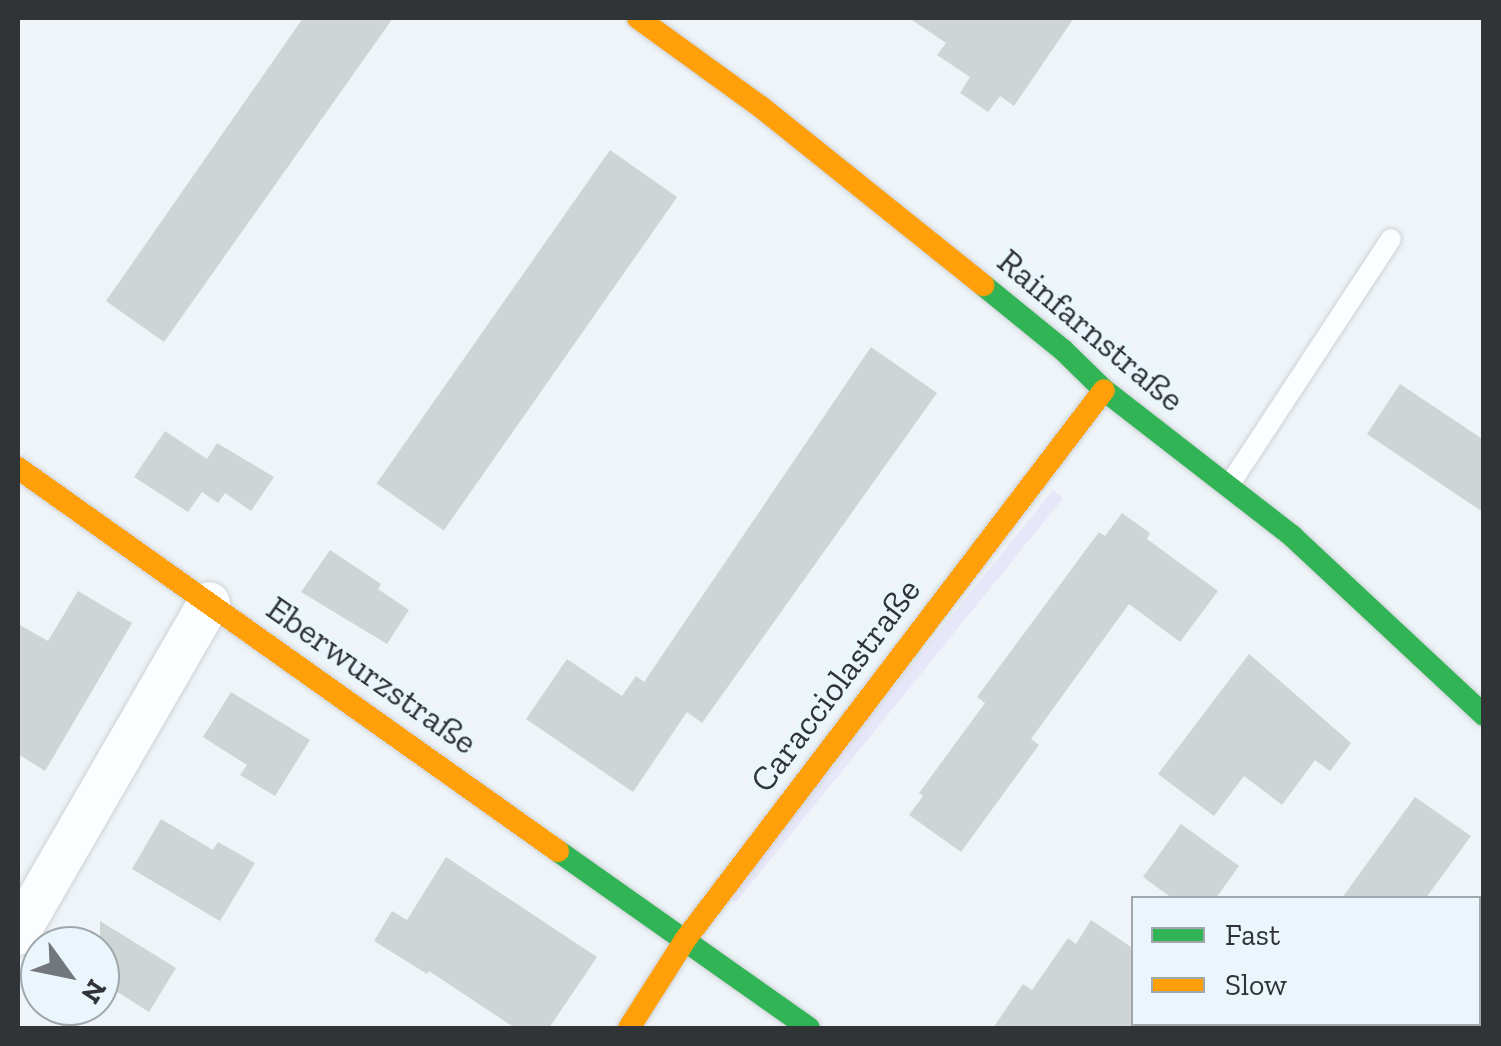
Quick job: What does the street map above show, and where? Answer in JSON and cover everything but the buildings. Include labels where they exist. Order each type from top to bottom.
[{"type":"street","name":"Rainfarnstraße","points":[[638,18],[776,118],[1063,350],[1104,390],[1229,486],[1366,601],[1484,716]]},
{"type":"street","name":"Caracciolastraße","points":[[628,1028],[685,940],[1104,390]]},
{"type":"street","name":"Eberwurzstraße","points":[[18,468],[809,1028]]},
{"type":"street","points":[[18,934],[209,602]]},
{"type":"lane","points":[[1229,486],[1391,239]]},
{"type":"shaded area","points":[[1053,490],[1063,498],[736,902],[726,894]]},
{"type":"traffic: fast","points":[[983,285],[1063,350],[1104,390],[1292,536],[1484,715]]},
{"type":"traffic: fast","points":[[558,851],[809,1028]]},
{"type":"traffic: slow","points":[[638,18],[761,107],[983,285]]},
{"type":"traffic: slow","points":[[629,1028],[685,940],[1104,390]]},
{"type":"traffic: slow","points":[[18,468],[558,851]]}]
